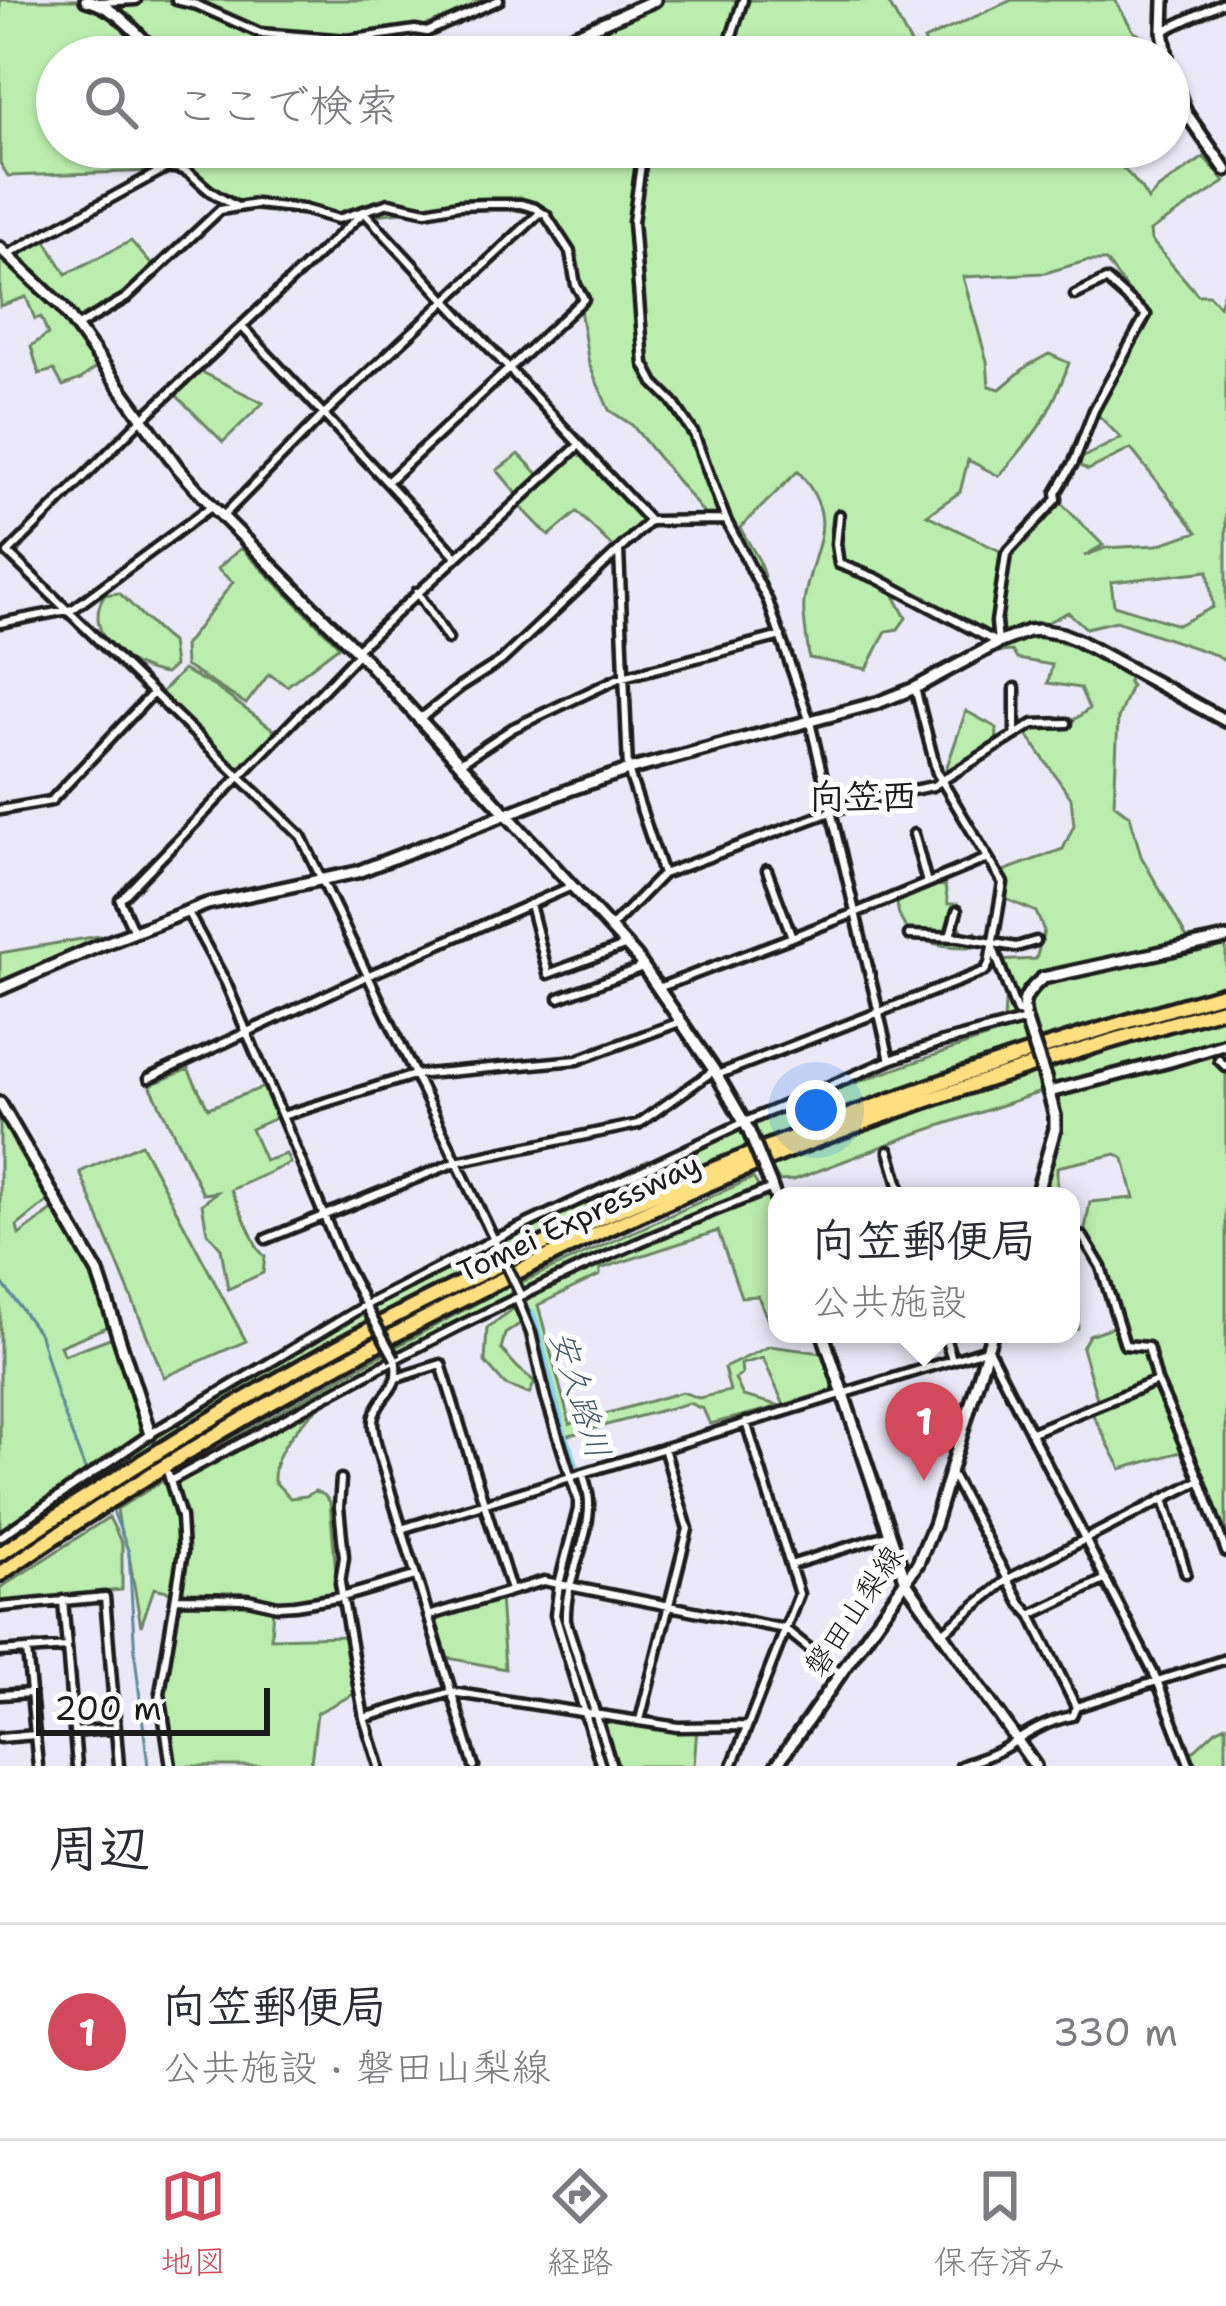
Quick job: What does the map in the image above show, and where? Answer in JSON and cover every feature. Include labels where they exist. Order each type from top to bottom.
[{"type":"highway","name":"Tomei Expressway","points":[[0,1554],[230,1408],[414,1306],[581,1226],[714,1167],[933,1083],[1226,993]]},
{"type":"highway","name":"Tomei Expressway","points":[[0,1574],[237,1420],[420,1319],[586,1239],[836,1133],[1013,1071],[1226,1008]]},
{"type":"street","points":[[91,1],[136,0]]},
{"type":"street","points":[[176,0],[260,33],[298,36]]},
{"type":"street","points":[[372,36],[427,32],[499,0]]},
{"type":"street","points":[[572,36],[655,0]]},
{"type":"street","points":[[732,36],[743,0]]},
{"type":"street","points":[[1164,0],[1164,36]]},
{"type":"street","points":[[91,1],[120,16],[140,36]]},
{"type":"street","points":[[1163,31],[1226,1]]},
{"type":"street","points":[[1190,118],[1226,170]]},
{"type":"street","points":[[237,207],[187,170],[166,168],[4,256],[53,297],[78,326],[178,468],[212,506],[358,651],[626,945],[716,1073],[746,1126],[771,1186]]},
{"type":"street","points":[[642,168],[633,222],[644,364],[694,434],[726,520],[754,569],[782,636],[810,722],[890,1060]]},
{"type":"street","points":[[78,326],[126,298],[220,210],[268,203],[338,219],[389,202],[426,211],[458,205],[521,204],[542,212],[570,252],[576,285],[584,299],[387,482]]},
{"type":"street","points":[[364,212],[650,521]]},
{"type":"street","points":[[364,212],[143,418],[8,553],[301,836],[519,1296],[578,1510],[559,1584],[556,1624],[601,1766]]},
{"type":"street","points":[[223,516],[542,212]]},
{"type":"street","points":[[998,643],[996,622],[1006,554],[1057,499],[1094,410],[1146,315],[1106,280],[1075,295]]},
{"type":"street","points":[[242,327],[456,556]]},
{"type":"street","points":[[134,932],[120,900],[417,592],[579,445]]},
{"type":"street","points":[[0,623],[83,603],[212,506]]},
{"type":"street","points":[[839,515],[839,564],[876,578],[998,643]]},
{"type":"street","points":[[419,717],[501,661],[650,521],[726,520]]},
{"type":"street","points":[[619,550],[628,770],[663,874]]},
{"type":"street","points":[[417,592],[448,639]]},
{"type":"street","points":[[0,989],[187,911],[357,872],[628,770],[877,704],[1028,631],[1062,634],[1226,721]]},
{"type":"street","points":[[460,763],[513,728],[624,676],[782,636]]},
{"type":"street","points":[[266,1239],[456,1162],[638,1124],[716,1073],[985,971],[1003,883],[937,772],[915,688]]},
{"type":"street","points":[[1015,688],[1015,736]]},
{"type":"street","points":[[0,810],[51,801],[152,694]]},
{"type":"street","points":[[611,927],[663,874],[863,800],[933,787],[1033,724],[1067,723]]},
{"type":"street","points":[[914,834],[927,884]]},
{"type":"street","points":[[658,988],[988,858]]},
{"type":"street","points":[[767,870],[792,937]]},
{"type":"street","points":[[149,1078],[572,885]]},
{"type":"street","points":[[530,904],[548,974],[626,945]]},
{"type":"street","points":[[187,911],[226,983],[323,1216],[395,1359],[397,1378],[374,1417],[374,1428],[474,1766]]},
{"type":"street","points":[[950,936],[957,911]]},
{"type":"street","points":[[910,935],[1016,946],[1036,941]]},
{"type":"street","points":[[1039,1187],[1055,1116],[1025,1017],[1023,998],[1030,988],[1043,977],[1226,938]]},
{"type":"street","points":[[991,944],[1017,1012],[1025,1017]]},
{"type":"street","points":[[559,998],[643,967]]},
{"type":"street","points":[[0,1538],[367,1308],[495,1242],[890,1060],[1025,1017]]},
{"type":"street","points":[[282,1116],[414,1075],[578,1060],[680,1022]]},
{"type":"street","points":[[1049,1092],[1226,1043]]},
{"type":"street","points":[[1219,1060],[1226,1067]]},
{"type":"street","points":[[0,1103],[98,1274],[153,1438]]},
{"type":"street","points":[[889,1151],[899,1187]]},
{"type":"street","points":[[171,1766],[160,1693],[183,1535],[169,1478],[519,1296],[768,1187]]},
{"type":"street","points":[[1080,1236],[1101,1267],[1125,1345],[1148,1347],[1157,1381],[1226,1552]]},
{"type":"street","points":[[827,1343],[906,1582],[1035,1766]]},
{"type":"street","points":[[947,1343],[952,1359]]},
{"type":"street","name":"磐田山梨線","points":[[781,1764],[918,1563],[990,1343]]},
{"type":"street","points":[[401,1528],[988,1349],[1156,1680],[1190,1766]]},
{"type":"street","points":[[397,1378],[441,1364],[511,1590]]},
{"type":"street","points":[[1031,1432],[1157,1381]]},
{"type":"street","points":[[732,1766],[799,1594],[746,1422]]},
{"type":"street","points":[[640,1720],[688,1529],[664,1448]]},
{"type":"street","points":[[949,1471],[1031,1615],[1076,1708]]},
{"type":"street","points":[[583,1473],[589,1512],[566,1603],[566,1621],[612,1766]]},
{"type":"street","points":[[340,1479],[344,1557],[340,1583],[364,1718],[380,1766]]},
{"type":"street","points":[[940,1634],[1008,1580],[1200,1480]]},
{"type":"street","points":[[1163,1499],[1186,1573]]},
{"type":"street","points":[[790,1564],[890,1534]]},
{"type":"street","points":[[176,1598],[248,1599],[278,1606],[342,1597],[416,1576]]},
{"type":"street","points":[[1031,1615],[1106,1579]]},
{"type":"street","points":[[428,1616],[544,1581],[785,1629],[841,1674]]},
{"type":"street","points":[[0,1607],[105,1597],[119,1766]]},
{"type":"street","points":[[63,1600],[77,1766]]},
{"type":"street","points":[[0,1652],[67,1647]]},
{"type":"street","points":[[27,1650],[38,1766]]},
{"type":"street","points":[[961,1766],[1072,1716],[1076,1708],[1226,1659]]},
{"type":"street","points":[[364,1718],[451,1692],[678,1727],[746,1726]]},
{"type":"street","points":[[0,1695],[31,1693]]},
{"type":"street","points":[[74,1732],[116,1728]]},
{"type":"street","points":[[0,1738],[35,1735]]},
{"type":"green space","points":[[0,0],[495,0],[442,26],[330,36],[36,36],[36,168],[1122,168],[1148,200],[1204,157],[1225,182],[1150,231],[1151,240],[1198,295],[1209,295],[1219,306],[1226,285],[1226,662],[1116,621],[1086,628],[1068,612],[1028,632],[1058,633],[1130,669],[1131,686],[1118,718],[1114,804],[1130,816],[1141,856],[1187,938],[1226,932],[1226,984],[1040,1039],[736,1152],[519,1244],[335,1340],[31,1522],[101,1470],[0,1537],[0,1103],[53,1197],[17,1226],[19,1235],[58,1206],[98,1273],[114,1324],[60,1346],[64,1355],[118,1335],[150,1433],[410,1287],[677,1154],[807,1101],[1029,1023],[1004,1021],[1006,985],[997,961],[1036,959],[1044,931],[1036,912],[1004,898],[998,873],[1063,849],[1074,825],[1071,798],[1027,735],[1037,724],[1071,722],[1089,709],[1080,688],[1048,683],[1052,665],[1017,659],[1012,651],[984,653],[997,644],[890,588],[906,618],[898,629],[886,631],[867,669],[809,658],[804,602],[822,520],[812,489],[798,471],[740,528],[766,583],[758,579],[728,522],[706,516],[632,425],[609,410],[589,364],[573,267],[546,215],[476,204],[338,219],[231,208],[186,170],[8,176],[0,163]],"holes":[[[1086,261],[1106,261],[1146,315],[1098,415],[1121,438],[1074,462],[1088,470],[1131,449],[1197,532],[1157,545],[1105,548],[1084,556],[1103,545],[1057,499],[1006,554],[927,515],[960,492],[968,460],[999,476],[1041,424],[1069,363],[1049,354],[1000,389],[989,386],[987,361],[963,277],[1045,273]],[[1208,571],[1213,607],[1178,625],[1114,605],[1111,582]]]},
{"type":"green space","points":[[655,0],[887,0],[907,36],[572,36]]},
{"type":"green space","points":[[1012,0],[1115,0],[1134,32],[1143,36],[933,36]]},
{"type":"green space","points":[[41,233],[66,274],[131,241],[156,270],[126,298],[81,324],[63,308],[103,362],[63,386],[54,370],[39,374],[31,346],[48,334],[26,297],[0,306],[0,262]]},
{"type":"green space","points":[[200,371],[263,403],[223,442],[175,394]]},
{"type":"green space","points":[[578,452],[645,522],[614,548],[577,512],[549,536],[520,506]]},
{"type":"green space","points":[[519,454],[540,476],[518,495],[497,470]]},
{"type":"green space","points":[[241,548],[339,646],[287,686],[269,674],[246,704],[185,666],[184,646],[233,582],[217,569]]},
{"type":"green space","points":[[119,593],[171,642],[174,666],[165,674],[124,658],[104,637],[99,610],[104,595]]},
{"type":"green space","points":[[183,670],[280,734],[239,769],[160,694]]},
{"type":"green space","points":[[966,711],[997,728],[996,747],[942,781]]},
{"type":"green space","points":[[945,886],[948,904],[957,904],[959,925],[967,937],[976,932],[981,943],[975,947],[936,944],[905,926],[897,901],[908,891]]},
{"type":"green space","points":[[99,936],[101,940],[0,985],[0,953]]},
{"type":"green space","points":[[1226,1015],[1226,1551],[1187,1450],[1121,1469],[1091,1411],[1099,1405],[1082,1348],[1089,1335],[1115,1326],[1122,1347],[1147,1349],[1125,1345],[1101,1267],[1084,1234],[1090,1202],[1134,1198],[1124,1159],[1116,1154],[1057,1167],[1057,1186],[1042,1187],[1055,1131],[1053,1088],[794,1180],[779,1181],[770,1165],[1003,1079]]},
{"type":"green space","points":[[188,1069],[208,1108],[269,1085],[278,1117],[251,1129],[265,1161],[286,1154],[290,1163],[231,1190],[265,1257],[263,1273],[228,1289],[221,1248],[207,1232],[202,1204],[217,1192],[203,1194],[150,1085]]},
{"type":"green space","points":[[141,1144],[246,1341],[164,1377],[80,1172]]},
{"type":"green space","points":[[753,1178],[762,1192],[768,1192],[768,1321],[758,1296],[741,1297],[718,1231],[600,1269],[600,1275],[538,1305],[570,1424],[682,1392],[699,1398],[730,1391],[724,1368],[770,1346],[823,1353],[837,1390],[784,1405],[763,1358],[741,1364],[742,1374],[735,1379],[743,1396],[781,1406],[710,1424],[703,1409],[689,1403],[566,1436],[530,1317],[505,1334],[501,1349],[535,1382],[529,1394],[505,1385],[485,1362],[487,1328],[513,1309],[529,1314],[520,1283]]},
{"type":"green space","points":[[511,1285],[516,1296],[412,1347],[333,1396],[302,1423],[281,1452],[274,1481],[290,1498],[315,1491],[330,1502],[338,1598],[273,1605],[271,1638],[346,1636],[356,1693],[317,1713],[313,1766],[171,1766],[163,1674],[176,1593],[154,1588],[141,1626],[117,1509]]},
{"type":"green space","points":[[109,1517],[122,1544],[122,1590],[0,1602],[0,1588]]},
{"type":"green space","points":[[500,1597],[505,1669],[448,1658],[435,1617]]},
{"type":"green space","points":[[596,1716],[697,1727],[694,1766],[608,1766]]},
{"type":"green space","points":[[1226,1725],[1226,1766],[1191,1766],[1187,1757]]},
{"type":"waterway","points":[[0,1280],[40,1335],[86,1472]]},
{"type":"waterway","name":"安久路川","points":[[530,1316],[562,1439],[584,1497],[559,1612],[605,1766]]},
{"type":"waterway","points":[[113,1511],[129,1553],[148,1766]]},
{"type":"place","name":"向笠郵便局","points":[[924,1481]]},
{"type":"district","name":"向笠西","points":[[863,796]]}]
